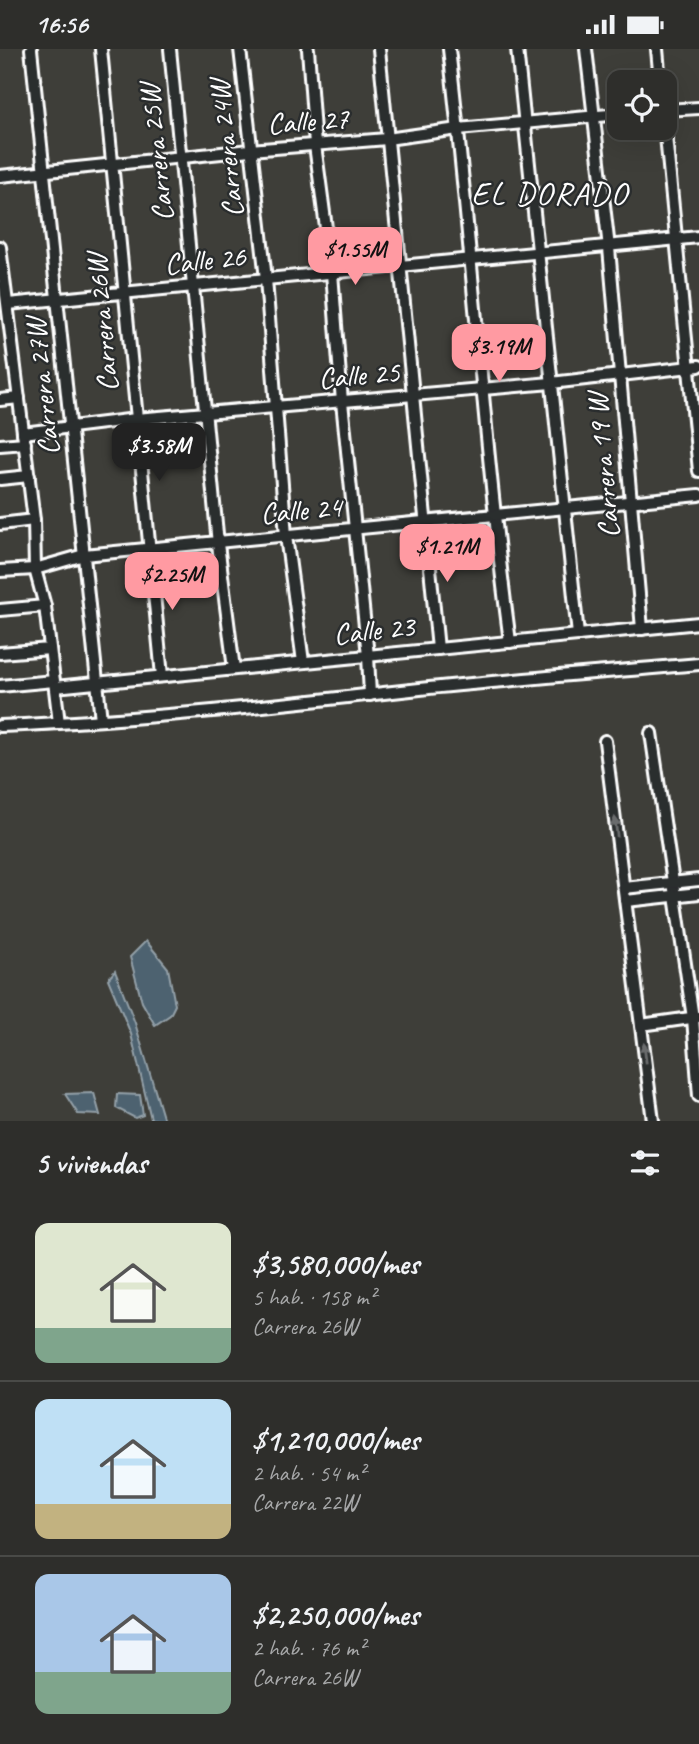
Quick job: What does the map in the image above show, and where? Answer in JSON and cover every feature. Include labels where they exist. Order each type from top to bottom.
[{"type":"street","name":"Carrera 27W","points":[[31,49],[101,720]]},
{"type":"street","name":"Carrera 26W","points":[[101,49],[136,419],[152,550],[162,676]]},
{"type":"street","name":"Carrera 25W","points":[[170,49],[218,544],[234,669]]},
{"type":"street","name":"Carrera 24W","points":[[240,49],[266,279],[286,535],[303,662]]},
{"type":"street","points":[[308,49],[315,145],[332,273],[342,402],[369,656],[370,695]]},
{"type":"street","points":[[379,49],[438,649]]},
{"type":"street","points":[[449,49],[472,259],[494,515],[510,642]]},
{"type":"street","points":[[517,49],[579,635]]},
{"type":"street","name":"Carrera 19 W","points":[[586,49],[609,247],[642,629]]},
{"type":"street","points":[[657,49],[659,70]]},
{"type":"street","points":[[677,109],[699,108]]},
{"type":"street","name":"Calle 27","points":[[0,176],[387,139],[607,114]]},
{"type":"street","points":[[666,140],[676,240],[694,366],[699,471]]},
{"type":"street","name":"Calle 26","points":[[5,311],[57,298],[699,237]]},
{"type":"street","points":[[0,247],[5,311],[14,358],[34,520],[35,569],[45,606],[59,723]]},
{"type":"street","points":[[0,360],[14,358]]},
{"type":"street","name":"Calle 25","points":[[0,445],[71,428],[136,419],[551,383],[694,366]]},
{"type":"street","points":[[0,400],[19,398]]},
{"type":"street","points":[[0,479],[29,476]]},
{"type":"street","name":"Calle 24","points":[[0,571],[35,569],[84,555],[699,495]]},
{"type":"street","points":[[0,524],[34,520]]},
{"type":"street","points":[[0,610],[45,606]]},
{"type":"street","name":"Calle 23","points":[[0,686],[97,683],[699,623]]},
{"type":"street","points":[[0,653],[50,649]]},
{"type":"street","points":[[0,726],[241,709],[699,664]]},
{"type":"street","points":[[651,733],[696,1018],[699,1096]]},
{"type":"street","points":[[605,741],[653,1121]]},
{"type":"street","points":[[624,888],[699,880]]},
{"type":"street","points":[[626,901],[699,893]]},
{"type":"street","points":[[642,1025],[696,1018]]},
{"type":"water","points":[[146,941],[168,968],[175,1005],[170,1015],[155,1025],[142,1002],[130,957]]},
{"type":"water","points":[[115,971],[135,1023],[164,1121],[151,1119],[131,1034],[108,979]]},
{"type":"water","points":[[94,1093],[100,1115],[78,1114],[65,1094]]},
{"type":"water","points":[[117,1094],[140,1095],[143,1115],[135,1118],[116,1108]]},
{"type":"district","name":"EL DORADO","points":[[550,193]]}]
